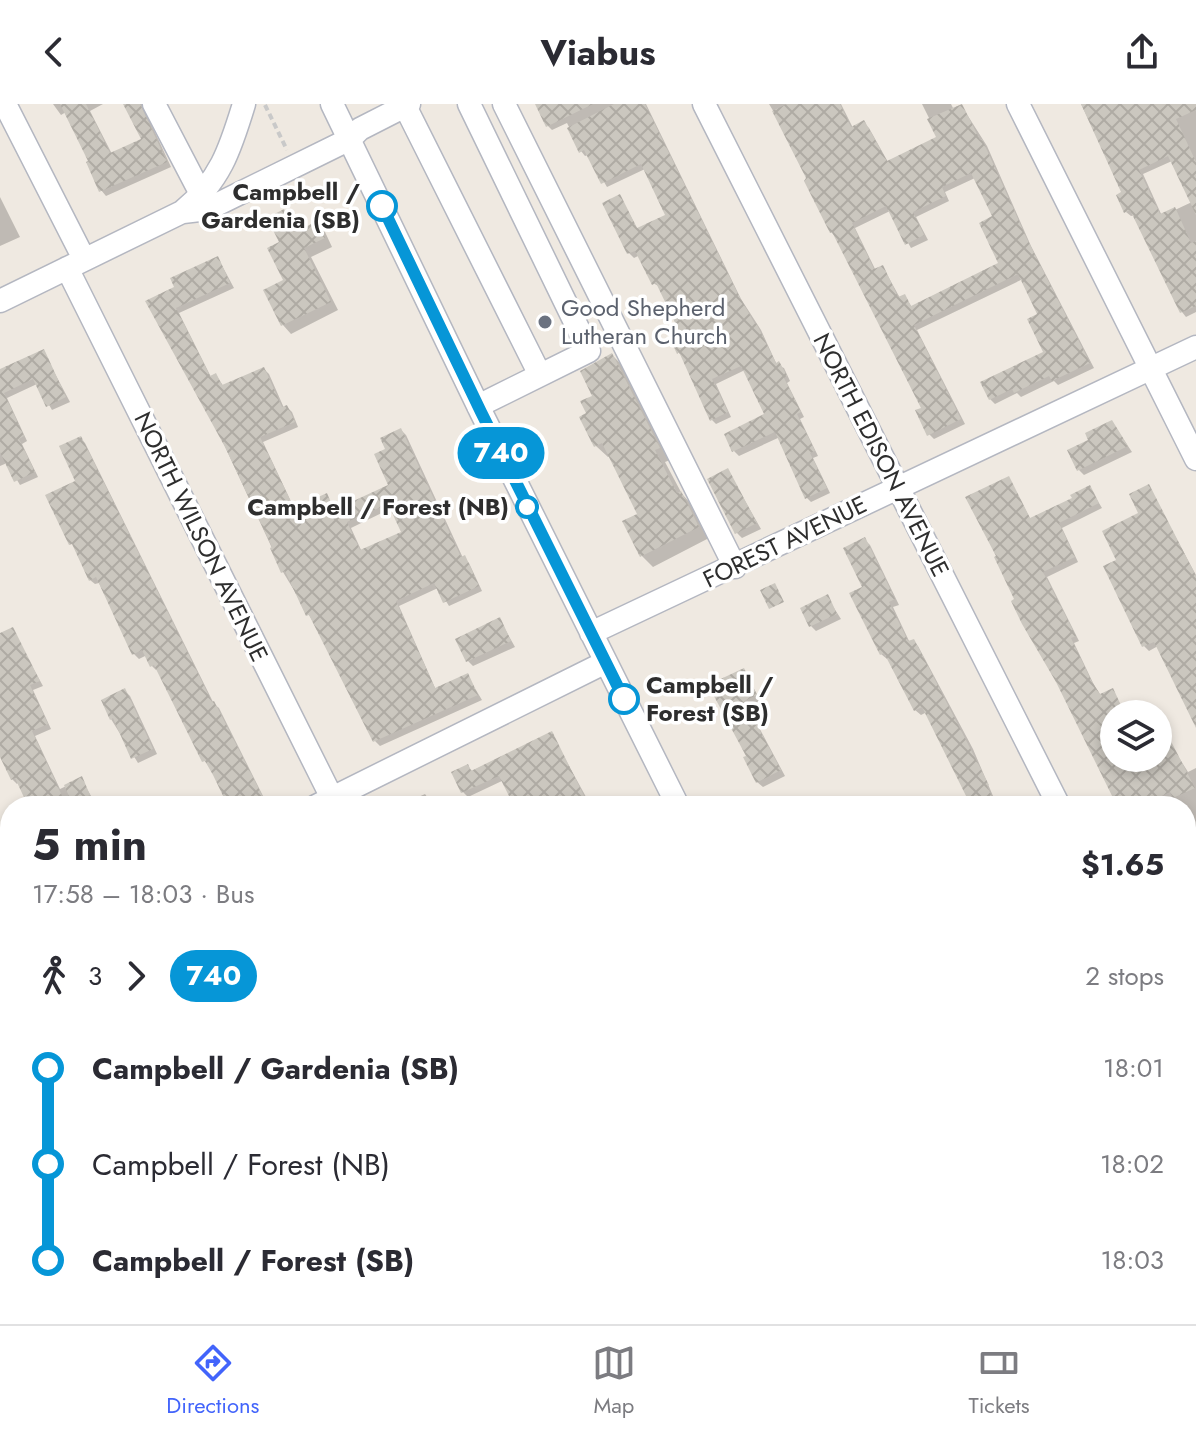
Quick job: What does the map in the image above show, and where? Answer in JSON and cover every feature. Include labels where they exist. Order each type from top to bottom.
[{"type":"street","name":"NORTH WILSON AVENUE","points":[[5,104],[75,263],[325,796]]},
{"type":"street","points":[[154,104],[202,196]]},
{"type":"street","points":[[332,104],[478,406],[673,796]]},
{"type":"street","points":[[469,104],[589,351],[478,406]]},
{"type":"street","points":[[504,104],[735,567]]},
{"type":"street","name":"NORTH EDISON AVENUE","points":[[704,104],[1054,796]]},
{"type":"street","points":[[1018,104],[1196,459]]},
{"type":"street","points":[[0,301],[182,212],[202,196],[255,105]]},
{"type":"street","points":[[182,212],[208,209],[350,139],[360,129],[407,105],[540,375]]},
{"type":"street","name":"FOREST AVENUE","points":[[591,633],[1196,347]]},
{"type":"street","points":[[342,796],[606,662]]},
{"type":"path","points":[[255,105],[290,155]]},
{"type":"building","points":[[60,104],[86,104],[110,153],[141,139],[123,104],[140,104],[167,162],[99,192],[88,161]]},
{"type":"building","points":[[535,104],[593,104],[546,127]]},
{"type":"building","points":[[614,104],[645,104],[737,292],[776,363],[779,361],[787,376],[784,378],[801,412],[797,414],[815,451],[810,453],[827,488],[805,499],[775,432],[732,452],[724,434],[764,414],[741,366],[712,379],[728,412],[710,421],[679,352],[677,354],[669,337],[679,331],[656,283],[652,285],[635,251],[627,254],[602,203],[620,194],[637,228],[665,215],[641,164],[601,184],[584,150],[579,153],[567,128]]},
{"type":"building","points":[[787,104],[840,104],[851,127],[864,120],[887,161],[936,137],[927,119],[962,104],[982,139],[1027,239],[1090,363],[1052,381],[1049,376],[1014,393],[1012,389],[989,400],[980,382],[1043,352],[1027,319],[1037,314],[1018,274],[914,325],[961,419],[927,436],[915,410],[921,408],[830,233],[772,111]],"holes":[[[971,173],[992,216],[979,223],[998,263],[911,306],[905,294],[898,297],[883,265],[874,269],[852,223],[886,206],[905,245],[924,235],[913,212],[946,196],[942,187]]]},
{"type":"building","points":[[1081,104],[1196,104],[1196,110],[1176,119],[1196,162],[1196,215],[1168,156],[1139,170],[1160,214],[1175,207],[1191,243],[1196,241],[1196,306],[1180,313],[1130,210],[1124,213],[1116,195],[1121,192]]},
{"type":"building","points":[[284,209],[295,232],[317,221],[325,238],[304,248],[331,302],[281,326],[263,290],[283,280],[267,248],[279,242],[267,218]]},
{"type":"building","points":[[218,256],[230,283],[176,308],[210,376],[216,373],[222,385],[264,367],[282,407],[287,405],[295,422],[260,437],[294,508],[327,493],[334,510],[388,485],[374,454],[385,449],[380,438],[401,428],[461,557],[465,555],[479,586],[443,603],[434,583],[396,601],[435,688],[468,673],[478,695],[373,742],[309,615],[306,616],[285,571],[281,573],[225,447],[145,301],[174,287],[170,278]],"holes":[[[388,504],[401,532],[360,550],[347,522]]]},
{"type":"building","points":[[44,349],[66,397],[46,407],[33,379],[4,393],[24,436],[19,439],[35,472],[14,482],[0,452],[0,369]]},
{"type":"building","points":[[612,353],[660,448],[655,450],[699,527],[640,557],[622,521],[637,514],[602,443],[594,447],[579,417],[586,413],[580,401],[592,396],[580,371]]},
{"type":"building","points":[[1112,420],[1128,446],[1077,471],[1067,450],[1088,440],[1085,433]]},
{"type":"building","points":[[81,436],[212,702],[262,796],[223,796],[205,761],[202,762],[154,665],[150,667],[142,650],[132,655],[96,577],[89,581],[45,495],[75,481],[59,446]]},
{"type":"building","points":[[728,468],[757,523],[735,534],[707,479]]},
{"type":"building","points":[[1009,476],[1030,518],[1072,498],[1070,495],[1090,485],[1099,503],[1059,523],[1075,557],[1043,572],[1076,636],[1071,638],[1091,680],[1100,694],[1113,688],[1119,700],[1100,700],[1100,771],[1056,682],[1022,624],[996,556],[965,497]]},
{"type":"building","points":[[1149,484],[1196,576],[1196,728],[1154,642],[1142,647],[1103,566],[1116,560],[1102,531],[1138,513],[1129,494]]},
{"type":"building","points":[[865,537],[895,599],[889,602],[908,641],[914,639],[989,785],[992,796],[966,796],[922,707],[914,711],[884,653],[880,655],[849,593],[862,587],[843,548]]},
{"type":"building","points":[[775,583],[784,602],[769,609],[760,590]]},
{"type":"building","points":[[828,594],[837,614],[809,627],[800,608]]},
{"type":"building","points":[[500,617],[511,641],[466,662],[455,639]]},
{"type":"building","points":[[13,627],[40,681],[30,685],[48,724],[32,731],[62,796],[23,796],[0,757],[0,633]]},
{"type":"building","points":[[744,668],[757,695],[744,701],[781,770],[756,783],[743,757],[746,756],[708,685]]},
{"type":"building","points":[[125,688],[153,749],[131,759],[113,718],[110,720],[101,700]]},
{"type":"building","points":[[552,731],[584,796],[509,796],[499,776],[461,793],[451,772],[468,764],[471,771]]},
{"type":"building","points":[[1172,743],[1195,788],[1177,796],[1172,796],[1170,792],[1162,796],[1112,796],[1100,772],[1172,772]]},
{"type":"building","points":[[82,776],[90,795],[69,796],[64,785]]},
{"type":"bus line","name":"740","points":[[382,206],[624,699]]},
{"type":"place","name":"Campbell / Gardenia (SB)","points":[[382,206]]},
{"type":"place","name":"Good Shepherd Lutheran Church","points":[[545,322]]},
{"type":"place","name":"Campbell / Forest (NB)","points":[[527,507]]},
{"type":"place","name":"Campbell / Forest (SB)","points":[[624,699]]}]
